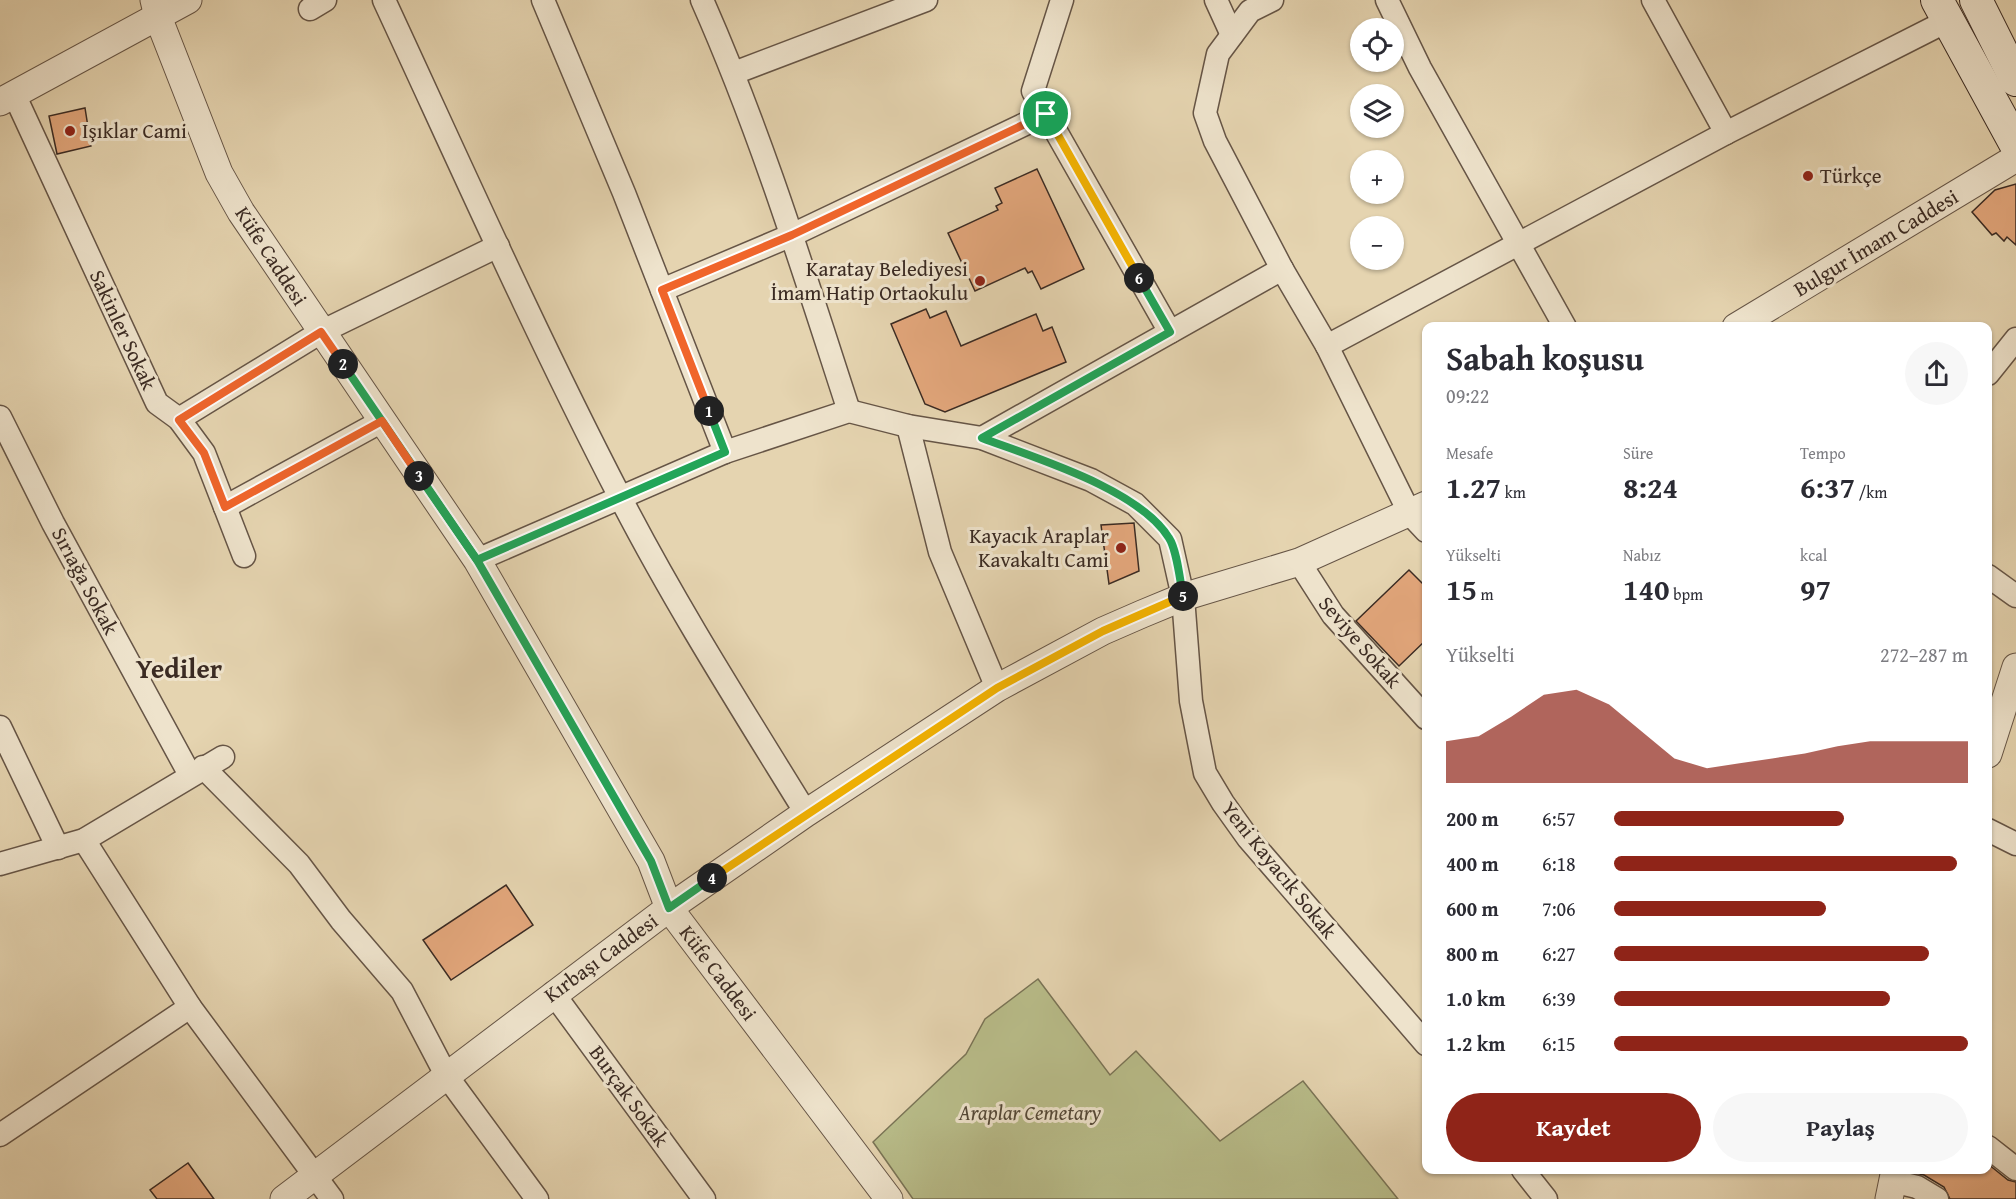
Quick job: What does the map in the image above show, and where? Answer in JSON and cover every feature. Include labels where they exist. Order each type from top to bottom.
[{"type":"main road","points":[[1976,0],[2016,80]]},
{"type":"main road","points":[[1942,10],[2016,145]]},
{"type":"street","points":[[7,98],[156,9],[188,0]]},
{"type":"street","points":[[384,0],[498,246],[620,497],[727,684],[806,813]]},
{"type":"street","points":[[543,0],[662,290],[725,452]]},
{"type":"street","points":[[477,560],[725,452],[849,411],[792,235],[734,73],[702,0]]},
{"type":"street","points":[[734,73],[926,0]]},
{"type":"street","points":[[1062,0],[1033,91],[1170,332]]},
{"type":"street","points":[[1216,0],[1232,35]]},
{"type":"street","points":[[1183,597],[1299,561],[1421,516],[1282,269],[1215,141],[1205,112],[1218,54],[1250,11],[1272,0]]},
{"type":"street","points":[[1387,0],[1420,68],[1561,322]]},
{"type":"street","points":[[1653,0],[1726,133]]},
{"type":"street","name":"Küfe Caddesi","points":[[156,9],[219,173],[321,332],[477,560],[651,861],[669,908],[881,1196]]},
{"type":"street","points":[[1327,346],[1726,133],[1942,10]]},
{"type":"street","name":"Sakinler Sokak","points":[[7,98],[157,403],[179,420],[204,453],[244,556]]},
{"type":"street","points":[[662,290],[792,235],[1046,114]]},
{"type":"street","name":"Bulgur İmam Caddesi","points":[[1766,320],[2016,158]]},
{"type":"street","points":[[179,420],[321,332],[498,246]]},
{"type":"street","points":[[982,438],[1282,269]]},
{"type":"street","points":[[1992,369],[2016,339]]},
{"type":"street","name":"Yeni Kayacık Sokak","points":[[849,411],[908,426],[982,438],[1091,480],[1135,504],[1170,539],[1183,597],[1191,701],[1205,772],[1248,838],[1422,1039]]},
{"type":"street","name":"Sırıağa Sokak","points":[[0,417],[53,522],[205,766],[299,864],[341,920],[402,991],[446,1075],[537,1199]]},
{"type":"street","points":[[225,507],[382,421]]},
{"type":"street","points":[[908,426],[940,552],[997,688]]},
{"type":"street","name":"Seviye Sokak","points":[[1299,561],[1333,615],[1422,714]]},
{"type":"street","points":[[1992,579],[2016,596]]},
{"type":"street","name":"Kırbaşı Caddesi","points":[[284,1199],[553,993],[669,908],[806,813],[997,688],[1103,631],[1183,597]]},
{"type":"street","points":[[1992,742],[2016,667]]},
{"type":"street","points":[[0,727],[58,848]]},
{"type":"street","points":[[0,864],[84,840],[205,766]]},
{"type":"street","points":[[1992,832],[2016,844]]},
{"type":"street","points":[[84,840],[190,1007],[332,1199]]},
{"type":"street","name":"Burçak Sokak","points":[[553,993],[704,1199]]},
{"type":"street","points":[[0,1135],[190,1007]]},
{"type":"street","points":[[1992,1150],[2016,1168]]},
{"type":"street","points":[[1526,1174],[1546,1199]]},
{"type":"street","points":[[1892,1183],[1917,1187],[1937,1199]]},
{"type":"green space","name":"Araplar Cemetary","points":[[1038,979],[1110,1075],[1136,1051],[1220,1141],[1303,1081],[1398,1199],[913,1199],[873,1142],[966,1054],[985,1019]]},
{"type":"building","name":"Işıklar Cami","points":[[85,108],[91,146],[57,154],[49,116]]},
{"type":"building","points":[[1037,169],[1084,269],[1041,289],[1032,271],[1028,273],[1025,268],[975,291],[948,233],[998,210],[996,206],[1002,203],[995,188]]},
{"type":"building","points":[[2016,184],[2016,245],[2007,237],[2004,241],[1996,233],[1992,235],[1972,212],[1995,190]]},
{"type":"building","points":[[926,309],[930,318],[946,311],[961,346],[1036,314],[1043,331],[1052,327],[1066,362],[945,412],[925,404],[891,324]]},
{"type":"building","name":"Kayacık Araplar Kavakaltı Cami","points":[[1134,523],[1139,571],[1109,584],[1101,525]]},
{"type":"building","points":[[1409,570],[1422,583],[1422,644],[1399,666],[1356,621]]},
{"type":"building","points":[[506,885],[533,925],[451,980],[423,940]]},
{"type":"building","points":[[188,1163],[214,1199],[157,1199],[150,1190]]},
{"type":"building","points":[[1992,1167],[2008,1180],[2016,1182],[2016,1199],[1950,1199],[1944,1187],[1919,1174],[1992,1174]]},
{"type":"place","name":"Işıklar Cami","points":[[70,131]]},
{"type":"place","name":"Türkçe","points":[[1808,176]]},
{"type":"place","name":"Karatay Belediyesi İmam Hatip Ortaokulu","points":[[980,281]]},
{"type":"place","name":"Kayacık Araplar Kavakaltı Cami","points":[[1121,548]]},
{"type":"district","name":"Yediler","points":[[179,669]]},
{"type":"route","points":[[1046,114],[792,235],[662,290],[725,452],[477,560],[321,332],[179,420],[204,453],[225,507],[382,421],[477,560],[651,861],[669,908],[806,813],[997,688],[1103,631],[1183,597],[1170,539],[1135,504],[1091,480],[982,438],[1170,332],[1046,114]]}]
